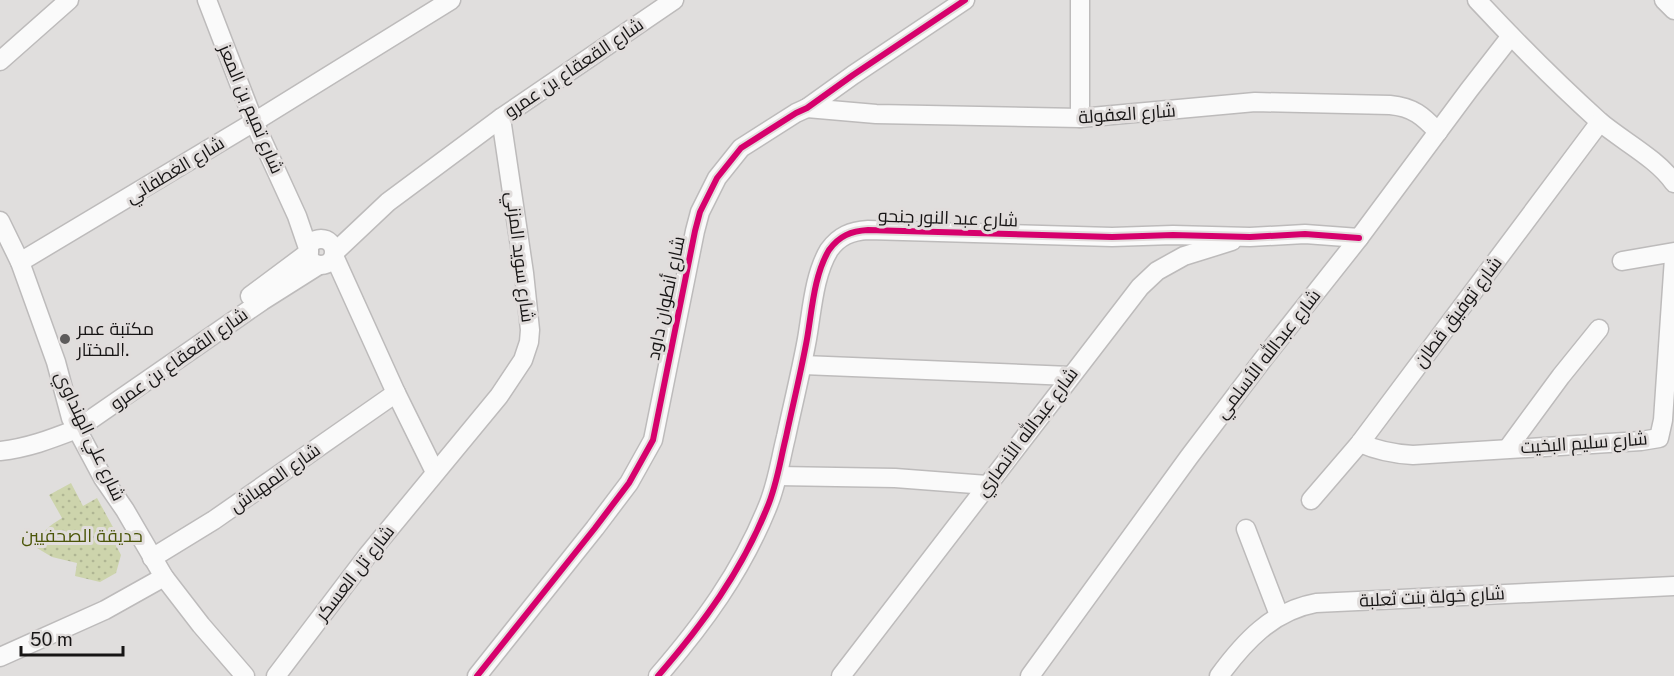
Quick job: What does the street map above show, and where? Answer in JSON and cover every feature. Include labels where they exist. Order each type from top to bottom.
[{"type":"street","points":[[0,61],[69,0]]},
{"type":"street","name":"شارع تميم بن المعز","points":[[207,0],[254,122],[297,216],[345,284],[435,472]]},
{"type":"street","name":"شارع الغطفاني","points":[[20,262],[254,122],[451,0]]},
{"type":"street","name":"شارع القعقاع بن عمرو","points":[[0,450],[21,449],[45,442],[79,420],[188,341],[322,253],[501,118],[674,0]]},
{"type":"street","name":"شارع أنطوان داود","points":[[477,676],[596,528],[629,483],[653,440],[692,242],[700,212],[717,177],[741,148],[796,112],[807,108],[965,0]]},
{"type":"street","points":[[1080,0],[1080,118]]},
{"type":"street","points":[[1477,0],[1600,122],[1658,167],[1674,183]]},
{"type":"street","points":[[1664,0],[1674,10]]},
{"type":"street","name":"شارع عبدالله الأسلمي","points":[[1030,676],[1203,439],[1359,238],[1511,36]]},
{"type":"street","name":"شارع العفولة","points":[[807,108],[876,114],[1080,118],[1255,102],[1390,105],[1418,112],[1438,132]]},
{"type":"street","name":"شارع سويد المزني","points":[[435,472],[469,435],[506,387],[523,360],[529,342],[524,273],[501,118]]},
{"type":"street","name":"شارع توفيق قطان","points":[[1311,500],[1360,443],[1600,122]]},
{"type":"street","name":"شارع علي الهنداوي","points":[[0,221],[20,262],[56,362],[103,478],[125,510],[164,577],[245,676]]},
{"type":"street","name":"شارع عبد النور جنحو","points":[[658,676],[712,610],[735,574],[768,507],[778,476],[820,273],[829,252],[838,239],[855,231],[1035,236],[1250,237],[1305,234],[1359,238]]},
{"type":"street","name":"شارع عبدالله الأنصاري","points":[[841,676],[1140,287],[1157,271],[1184,256],[1250,237]]},
{"type":"street","points":[[1622,261],[1674,252]]},
{"type":"street","name":"شارع سليم البخيت","points":[[1360,443],[1377,450],[1413,455],[1659,438],[1663,420],[1674,258]]},
{"type":"street","name":"شارع سليم البخيت","points":[[1508,448],[1599,329]]},
{"type":"street","points":[[802,365],[1070,376]]},
{"type":"street","name":"شارع المهباش","points":[[152,558],[223,514],[396,393]]},
{"type":"street","name":"شارع تل العسكر","points":[[282,673],[360,565],[435,472]]},
{"type":"street","points":[[778,476],[895,478],[987,485]]},
{"type":"street","points":[[1246,529],[1280,615]]},
{"type":"street","points":[[0,657],[105,610],[164,577]]},
{"type":"street","name":"شارع خولة بنت ثعلبة","points":[[1218,676],[1240,647],[1280,615],[1297,606],[1316,603],[1674,586]]},
{"type":"green space","name":"حديقة الصحفيين","points":[[71,483],[83,506],[97,498],[114,529],[109,532],[121,555],[116,573],[100,582],[75,576],[77,563],[52,557],[37,548],[46,530],[62,518],[49,495]]},
{"type":"cycle path","points":[[477,676],[629,483],[653,440],[695,231],[700,212],[717,178],[741,148],[807,108],[965,0]]},
{"type":"cycle path","points":[[658,676],[690,637],[733,576],[767,508],[776,482],[800,376],[820,270],[829,250],[841,238],[851,233],[868,230],[1112,237],[1173,235],[1250,237],[1305,234],[1359,238]]},
{"type":"place","name":"مكتبة عمر المختار.","points":[[65,339]]}]
